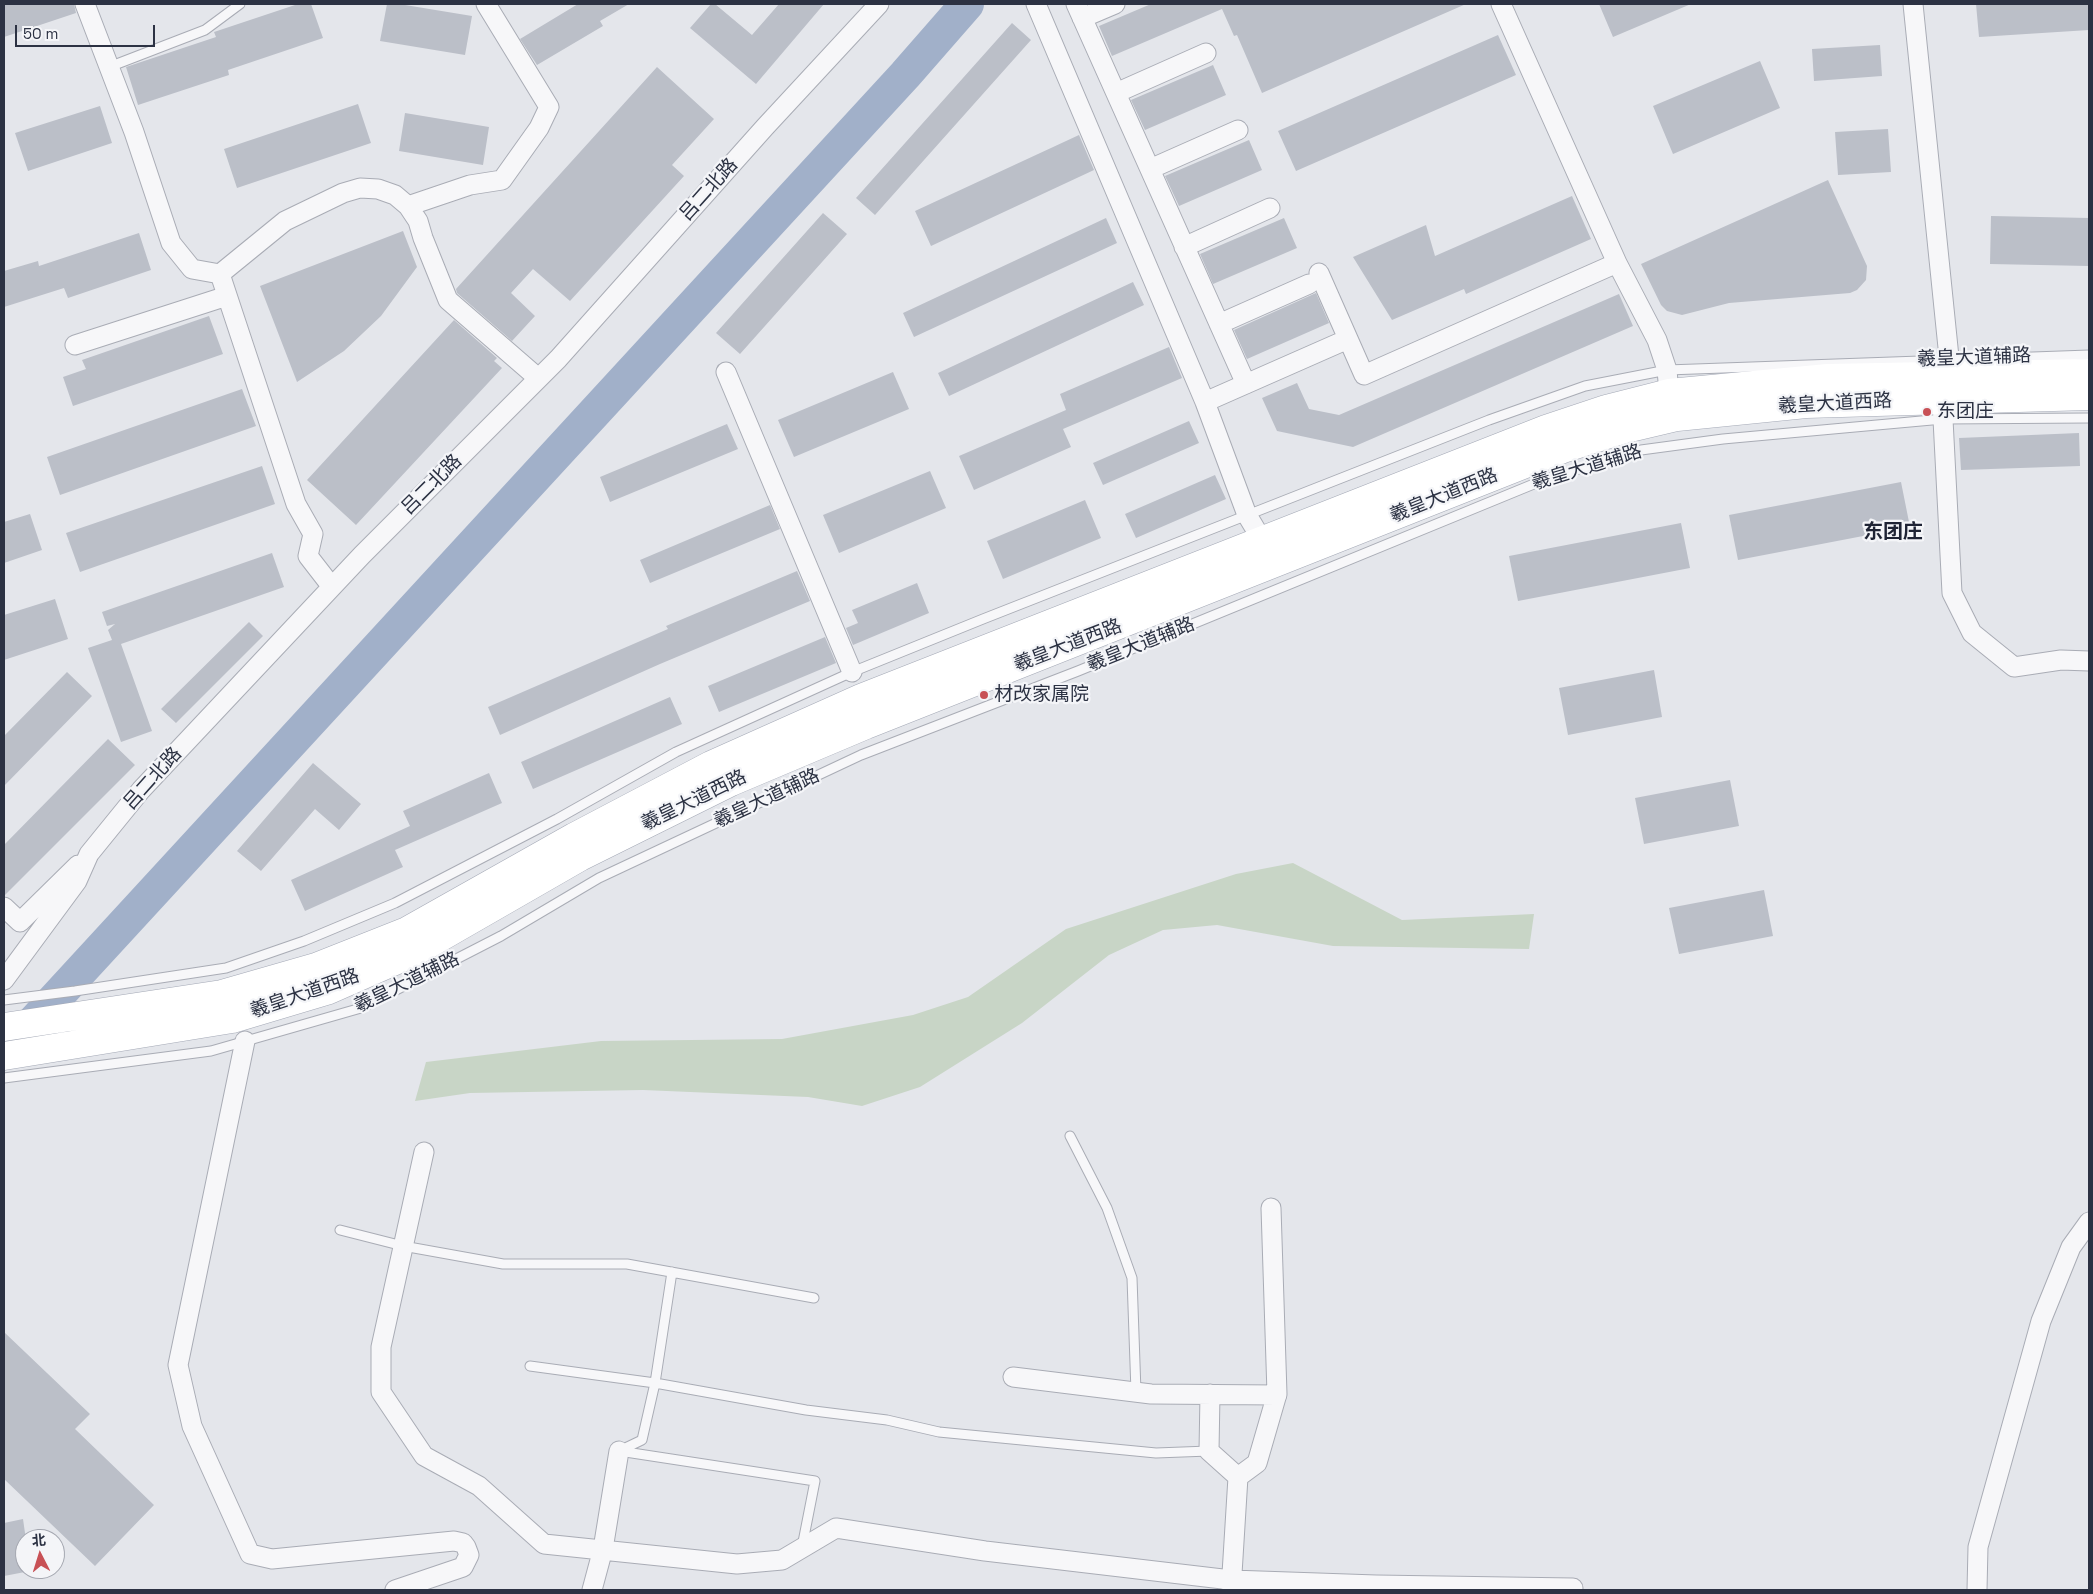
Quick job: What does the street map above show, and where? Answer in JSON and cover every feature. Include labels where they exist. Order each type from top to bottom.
[{"type":"main road","name":"羲皇大道西路","points":[[4,1027],[222,994],[316,967],[407,931],[574,837],[711,765],[861,698],[1072,614],[1270,552],[1562,449],[1631,428],[1677,417],[2089,373]]},
{"type":"main road","name":"羲皇大道西路","points":[[16,1055],[232,1019],[329,990],[413,953],[580,857],[731,782],[1270,552],[1546,429],[1606,409],[1668,382],[1828,378],[1946,389],[2089,396]]},
{"type":"street","points":[[85,4],[134,132],[171,244],[192,269],[220,274],[285,221],[343,193],[360,188],[378,189],[394,195],[408,206],[418,221],[422,238],[448,300],[538,378]]},
{"type":"street","points":[[408,206],[470,185],[502,180],[539,128],[549,107],[486,4]]},
{"type":"street","name":"吕二北路","points":[[4,980],[77,881],[89,854],[141,790],[332,587],[538,378],[880,4]]},
{"type":"street","points":[[1036,4],[1205,402],[1247,515],[1270,552]]},
{"type":"street","points":[[1115,4],[1079,11],[1246,384]]},
{"type":"street","points":[[1501,4],[1617,263],[1657,340],[1668,382]]},
{"type":"street","points":[[1913,4],[1946,389],[1952,593],[1972,633],[2014,667],[2061,660],[2089,661]]},
{"type":"street","points":[[1116,93],[1206,53]]},
{"type":"street","points":[[1150,169],[1238,130]]},
{"type":"street","points":[[1184,247],[1270,208]]},
{"type":"street","points":[[1219,324],[1314,278],[1348,339],[1364,375],[1617,263]]},
{"type":"street","points":[[220,274],[296,504],[313,534],[308,556],[332,587]]},
{"type":"street","points":[[76,345],[227,296]]},
{"type":"street","points":[[1205,402],[1348,339]]},
{"type":"street","points":[[726,372],[852,672]]},
{"type":"street","points":[[4,907],[20,922],[89,854]]},
{"type":"street","points":[[245,1041],[178,1365],[192,1426],[250,1554],[272,1559],[454,1541],[463,1543],[466,1547],[470,1555],[469,1560],[463,1567],[395,1590]]},
{"type":"street","points":[[424,1152],[381,1347],[381,1392],[424,1456],[479,1486],[544,1544],[737,1564],[782,1560],[836,1528],[1231,1585],[1573,1588]]},
{"type":"street","points":[[1231,1585],[1238,1477],[1257,1463],[1277,1395],[1271,1208]]},
{"type":"street","points":[[1977,1590],[1978,1547],[2041,1321],[2071,1246],[2089,1222]]},
{"type":"street","points":[[1013,1377],[1136,1392],[1277,1395]]},
{"type":"street","points":[[1210,1394],[1209,1451],[1238,1477]]},
{"type":"street","points":[[592,1590],[603,1549],[619,1451]]},
{"type":"lane","points":[[109,67],[205,30],[240,4]]},
{"type":"lane","name":"羲皇大道辅路","points":[[4,1078],[211,1051],[361,1008],[501,936],[599,878],[861,755],[1078,671],[1546,479],[1642,450],[1723,439],[1946,389],[2089,354]]},
{"type":"lane","points":[[4,1000],[226,968],[304,941],[395,903],[557,819],[676,752],[852,672],[1489,420],[1585,386],[1668,382]]},
{"type":"lane","name":"羲皇大道辅路","points":[[1946,389],[2089,418]]},
{"type":"lane","points":[[1070,1136],[1107,1208],[1132,1278],[1136,1392]]},
{"type":"lane","points":[[340,1230],[403,1246],[503,1264],[628,1264],[814,1298]]},
{"type":"lane","points":[[619,1451],[642,1440],[655,1383],[672,1272]]},
{"type":"lane","points":[[530,1366],[655,1383],[806,1410],[887,1420],[938,1432],[1156,1453],[1209,1451]]},
{"type":"lane","points":[[619,1451],[815,1481],[802,1548]]},
{"type":"green space","points":[[1293,863],[1402,920],[1534,914],[1529,949],[1333,946],[1217,925],[1163,930],[1109,955],[1022,1023],[920,1087],[862,1106],[808,1097],[643,1090],[470,1093],[415,1101],[426,1062],[601,1041],[782,1039],[913,1015],[968,997],[1066,929],[1236,874]]},
{"type":"building","points":[[4,4],[74,4],[76,13],[4,37]]},
{"type":"building","points":[[298,4],[311,4],[323,38],[228,70],[229,75],[138,105],[126,67],[216,37],[214,32]]},
{"type":"building","points":[[387,4],[399,4],[472,16],[465,55],[380,41]]},
{"type":"building","points":[[578,4],[629,4],[600,21],[603,26],[537,65],[520,39]]},
{"type":"building","points":[[711,4],[715,4],[752,35],[779,4],[824,4],[756,84],[690,28]]},
{"type":"building","points":[[1151,4],[1466,4],[1262,93],[1237,35],[1234,36],[1222,9],[1112,56],[1099,26]]},
{"type":"building","points":[[1599,4],[1691,4],[1613,37]]},
{"type":"building","points":[[1976,4],[2089,4],[2089,30],[1979,37]]},
{"type":"building","points":[[1012,23],[1031,40],[875,215],[856,198]]},
{"type":"building","points":[[1498,35],[1516,75],[1296,171],[1278,131]]},
{"type":"building","points":[[1880,45],[1882,76],[1814,81],[1812,49]]},
{"type":"building","points":[[1760,61],[1780,108],[1673,154],[1653,106]]},
{"type":"building","points":[[1213,65],[1226,95],[1145,130],[1131,100]]},
{"type":"building","points":[[657,67],[714,119],[672,165],[684,176],[570,301],[533,269],[511,293],[535,316],[512,341],[457,293],[456,289]]},
{"type":"building","points":[[358,104],[371,143],[237,188],[224,149]]},
{"type":"building","points":[[100,106],[112,143],[28,171],[15,133]]},
{"type":"building","points":[[405,113],[489,127],[483,165],[399,151]]},
{"type":"building","points":[[1888,129],[1891,172],[1838,175],[1835,132]]},
{"type":"building","points":[[1079,135],[1094,170],[931,246],[915,211]]},
{"type":"building","points":[[1249,140],[1262,170],[1179,206],[1165,176]]},
{"type":"building","points":[[1828,180],[1867,266],[1866,280],[1857,290],[1850,293],[1729,303],[1682,315],[1667,311],[1661,305],[1641,264]]},
{"type":"building","points":[[1572,196],[1591,239],[1466,294],[1464,289],[1392,320],[1353,257],[1426,225],[1435,256]]},
{"type":"building","points":[[823,213],[847,234],[740,354],[716,333]]},
{"type":"building","points":[[1991,216],[2089,218],[2089,266],[1990,264]]},
{"type":"building","points":[[1106,218],[1117,243],[914,337],[903,313]]},
{"type":"building","points":[[1284,218],[1297,248],[1213,284],[1200,254]]},
{"type":"building","points":[[403,231],[417,267],[381,316],[344,351],[297,382],[260,286]]},
{"type":"building","points":[[139,233],[151,270],[68,298],[64,288],[4,307],[4,271],[38,261],[39,266]]},
{"type":"building","points":[[1133,282],[1144,305],[949,396],[938,373]]},
{"type":"building","points":[[1316,293],[1329,323],[1247,359],[1234,330]]},
{"type":"building","points":[[1619,294],[1633,326],[1353,447],[1277,431],[1262,398],[1297,383],[1309,409],[1339,415]]},
{"type":"building","points":[[209,316],[223,354],[73,406],[63,377],[86,369],[82,360]]},
{"type":"building","points":[[454,320],[497,358],[494,361],[502,368],[356,525],[307,480]]},
{"type":"building","points":[[1169,347],[1182,378],[1063,429],[1071,447],[974,490],[959,456],[1066,410],[1060,394]]},
{"type":"building","points":[[893,372],[909,409],[794,457],[778,420]]},
{"type":"building","points":[[242,389],[256,426],[60,495],[47,457]]},
{"type":"building","points":[[1189,421],[1199,443],[1103,485],[1093,463]]},
{"type":"building","points":[[727,424],[738,449],[610,502],[600,477]]},
{"type":"building","points":[[2079,433],[2080,466],[1961,470],[1959,438]]},
{"type":"building","points":[[262,466],[275,504],[80,572],[66,533]]},
{"type":"building","points":[[930,471],[946,508],[839,553],[823,515]]},
{"type":"building","points":[[1215,475],[1226,499],[1136,538],[1125,514]]},
{"type":"building","points":[[1901,482],[1910,527],[1738,560],[1729,515]]},
{"type":"building","points":[[1085,500],[1101,538],[1003,579],[987,541]]},
{"type":"building","points":[[770,505],[780,529],[650,583],[640,560]]},
{"type":"building","points":[[30,514],[42,550],[4,563],[4,522]]},
{"type":"building","points":[[1681,523],[1690,568],[1518,601],[1509,556]]},
{"type":"building","points":[[272,553],[284,587],[121,644],[152,731],[121,742],[88,648],[112,640],[108,630],[115,624],[107,626],[102,612]]},
{"type":"building","points":[[797,571],[810,601],[660,664],[500,735],[488,707],[668,629],[666,626]]},
{"type":"building","points":[[917,583],[929,613],[853,645],[846,628],[858,623],[852,610]]},
{"type":"building","points":[[55,599],[68,639],[4,660],[4,615]]},
{"type":"building","points":[[249,622],[263,636],[176,723],[161,709]]},
{"type":"building","points":[[825,637],[836,663],[719,712],[708,686]]},
{"type":"building","points":[[1654,670],[1662,717],[1568,735],[1559,688]]},
{"type":"building","points":[[67,672],[92,696],[4,786],[4,736]]},
{"type":"building","points":[[670,697],[682,724],[533,789],[521,762]]},
{"type":"building","points":[[108,739],[135,765],[4,896],[4,845]]},
{"type":"building","points":[[313,763],[361,804],[339,830],[315,809],[261,871],[237,851]]},
{"type":"building","points":[[489,773],[502,803],[395,850],[403,867],[305,911],[291,880],[410,826],[403,811]]},
{"type":"building","points":[[1730,780],[1739,826],[1644,844],[1635,798]]},
{"type":"building","points":[[1764,890],[1773,936],[1679,954],[1669,908]]},
{"type":"building","points":[[4,1332],[90,1414],[75,1429],[154,1505],[95,1566],[65,1537],[65,1529],[56,1529],[4,1479]]},
{"type":"building","points":[[23,1519],[24,1529],[15,1529],[15,1574],[4,1576],[4,1523]]},
{"type":"waterway","points":[[17,1040],[905,75],[967,4]]},
{"type":"place","name":"东团庄","points":[[1927,412]]},
{"type":"place","name":"材改家属院","points":[[984,695]]},
{"type":"district","name":"东团庄","points":[[1893,533]]}]
